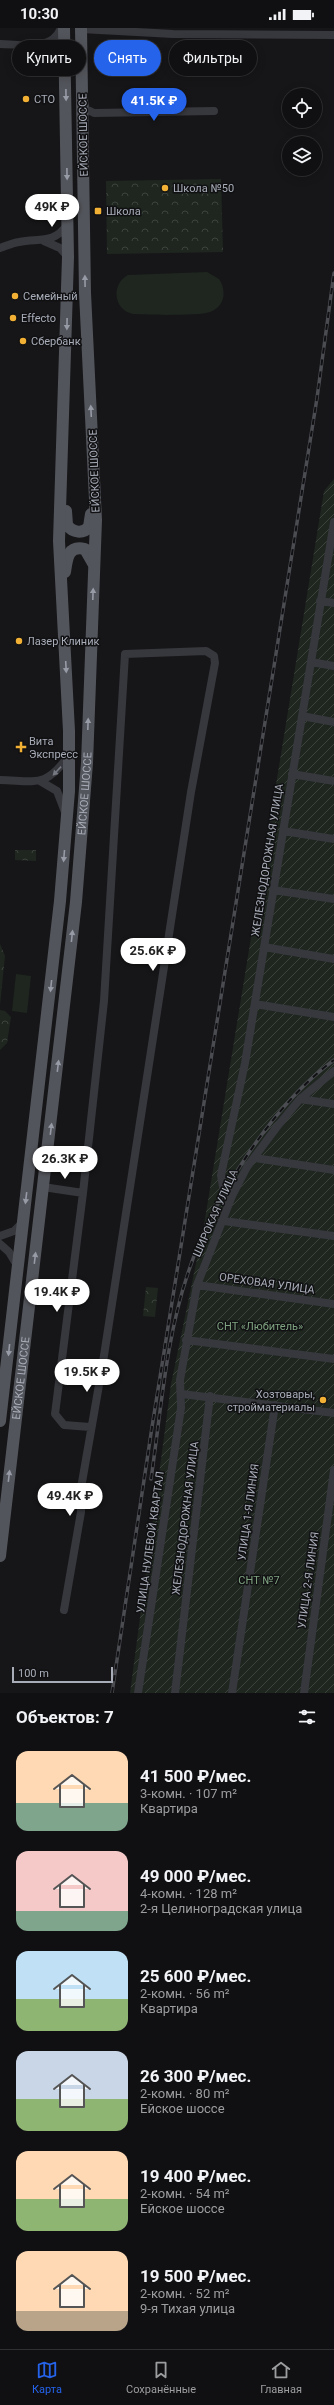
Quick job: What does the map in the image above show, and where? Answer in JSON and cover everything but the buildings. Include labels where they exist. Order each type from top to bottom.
[{"type":"main road","name":"ЕЙСКОЕ ШОССЕ","points":[[64,28],[64,40]]},
{"type":"main road","name":"ЕЙСКОЕ ШОССЕ","points":[[0,1556],[83,829],[96,520],[85,293],[81,29]]},
{"type":"main road","name":"ЕЙСКОЕ ШОССЕ","points":[[0,1421],[59,908],[67,818],[70,755],[59,541],[68,257],[65,76]]},
{"type":"main road","points":[[62,453],[66,522],[73,531],[82,532],[86,530],[91,522],[93,450]]},
{"type":"main road","points":[[62,601],[67,557],[70,551],[80,548],[85,549],[92,556],[94,565]]},
{"type":"street","points":[[54,40],[61,28]]},
{"type":"street","points":[[81,29],[254,31],[334,35]]},
{"type":"street","points":[[0,44],[12,44]]},
{"type":"street","points":[[82,101],[86,109],[94,113],[214,112]]},
{"type":"street","points":[[82,124],[85,124],[91,113],[94,113]]},
{"type":"street","points":[[0,248],[20,242],[44,241],[56,237],[68,224]]},
{"type":"street","points":[[44,241],[60,248],[68,257]]},
{"type":"street","name":"ЖЕЛЕЗНОДОРОЖНАЯ УЛИЦА","points":[[232,1196],[223,1187],[221,1175],[245,1062],[334,522]]},
{"type":"street","points":[[320,601],[334,603]]},
{"type":"street","points":[[64,1610],[82,1512],[81,1488],[90,1427],[103,1362],[191,792],[215,663],[214,656],[206,651],[125,654],[104,1001],[83,1193],[55,1414],[64,1425],[90,1427]]},
{"type":"street","points":[[311,662],[334,666]]},
{"type":"street","points":[[302,716],[334,722]]},
{"type":"street","points":[[0,780],[40,780],[52,776],[70,755]]},
{"type":"street","points":[[292,774],[334,781]]},
{"type":"street","points":[[40,780],[57,791],[67,818]]},
{"type":"street","points":[[283,831],[334,839]]},
{"type":"street","points":[[273,890],[334,900]]},
{"type":"street","points":[[264,947],[334,959]]},
{"type":"street","points":[[255,1004],[334,1017]]},
{"type":"street","name":"ШИРОКАЯ УЛИЦА","points":[[182,1394],[180,1380],[197,1284],[224,1221],[232,1196],[247,1167],[300,1099],[334,1071]]},
{"type":"street","points":[[300,1099],[334,1104]]},
{"type":"street","points":[[255,1158],[334,1170]]},
{"type":"street","points":[[43,1187],[83,1193]]},
{"type":"street","points":[[224,1221],[334,1236]]},
{"type":"street","points":[[0,1236],[14,1231],[23,1222]]},
{"type":"street","points":[[0,1244],[9,1252],[18,1267]]},
{"type":"street","name":"ОРЕХОВАЯ УЛИЦА","points":[[197,1284],[334,1304]]},
{"type":"street","points":[[186,1340],[334,1360]]},
{"type":"street","points":[[182,1394],[275,1404],[334,1413]]},
{"type":"street","name":"УЛИЦА НУЛЕВОЙ КВАРТАЛ","points":[[138,1693],[182,1394]]},
{"type":"street","name":"ЖЕЛЕЗНОДОРОЖНАЯ УЛИЦА","points":[[175,1693],[210,1396]]},
{"type":"street","name":"УЛИЦА 1-Я ЛИНИЯ","points":[[232,1693],[275,1404]]},
{"type":"street","name":"УЛИЦА 2-Я ЛИНИЯ","points":[[304,1693],[334,1470]]},
{"type":"green space","points":[[221,179],[223,252],[107,254],[106,181]]},
{"type":"green space","points":[[207,272],[219,279],[222,283],[224,293],[222,302],[215,310],[210,312],[184,315],[133,314],[126,312],[118,302],[117,290],[119,284],[128,275]]},
{"type":"green space","points":[[334,479],[334,1693],[130,1693],[171,1384],[204,1225],[324,491]]},
{"type":"green space","points":[[15,850],[36,850],[36,861],[15,860]]},
{"type":"green space","points":[[0,944],[5,956],[0,1005]]},
{"type":"green space","points":[[16,974],[31,976],[27,1013],[12,1011]]},
{"type":"green space","points":[[0,1010],[5,1011],[11,1017],[7,1043],[0,1050]]},
{"type":"green space","points":[[146,1287],[158,1288],[155,1317],[143,1316]]},
{"type":"railway","points":[[112,1693],[152,1427],[317,398],[334,273]]},
{"type":"railway","points":[[151,1479],[165,1375],[174,1323],[188,1273],[212,1215],[228,1185],[267,1128],[288,1102],[311,1079],[334,1060]]},
{"type":"place","name":"СТО","points":[[26,99]]},
{"type":"place","name":"Школа №50","points":[[165,188]]},
{"type":"place","name":"Школа","points":[[98,211]]},
{"type":"place","name":"Семейный","points":[[15,296]]},
{"type":"place","name":"Effecto","points":[[13,318]]},
{"type":"place","name":"Сбербанк","points":[[23,341]]},
{"type":"place","name":"Лазер Клиник","points":[[19,641]]},
{"type":"place","name":"Вита Экспресс","points":[[21,747]]},
{"type":"place","name":"Хозтовары, стройматериалы","points":[[323,1400]]},
{"type":"park label","name":"СНТ «Любитель»","points":[[260,1326]]},
{"type":"park label","name":"СНТ №7","points":[[259,1580]]}]
